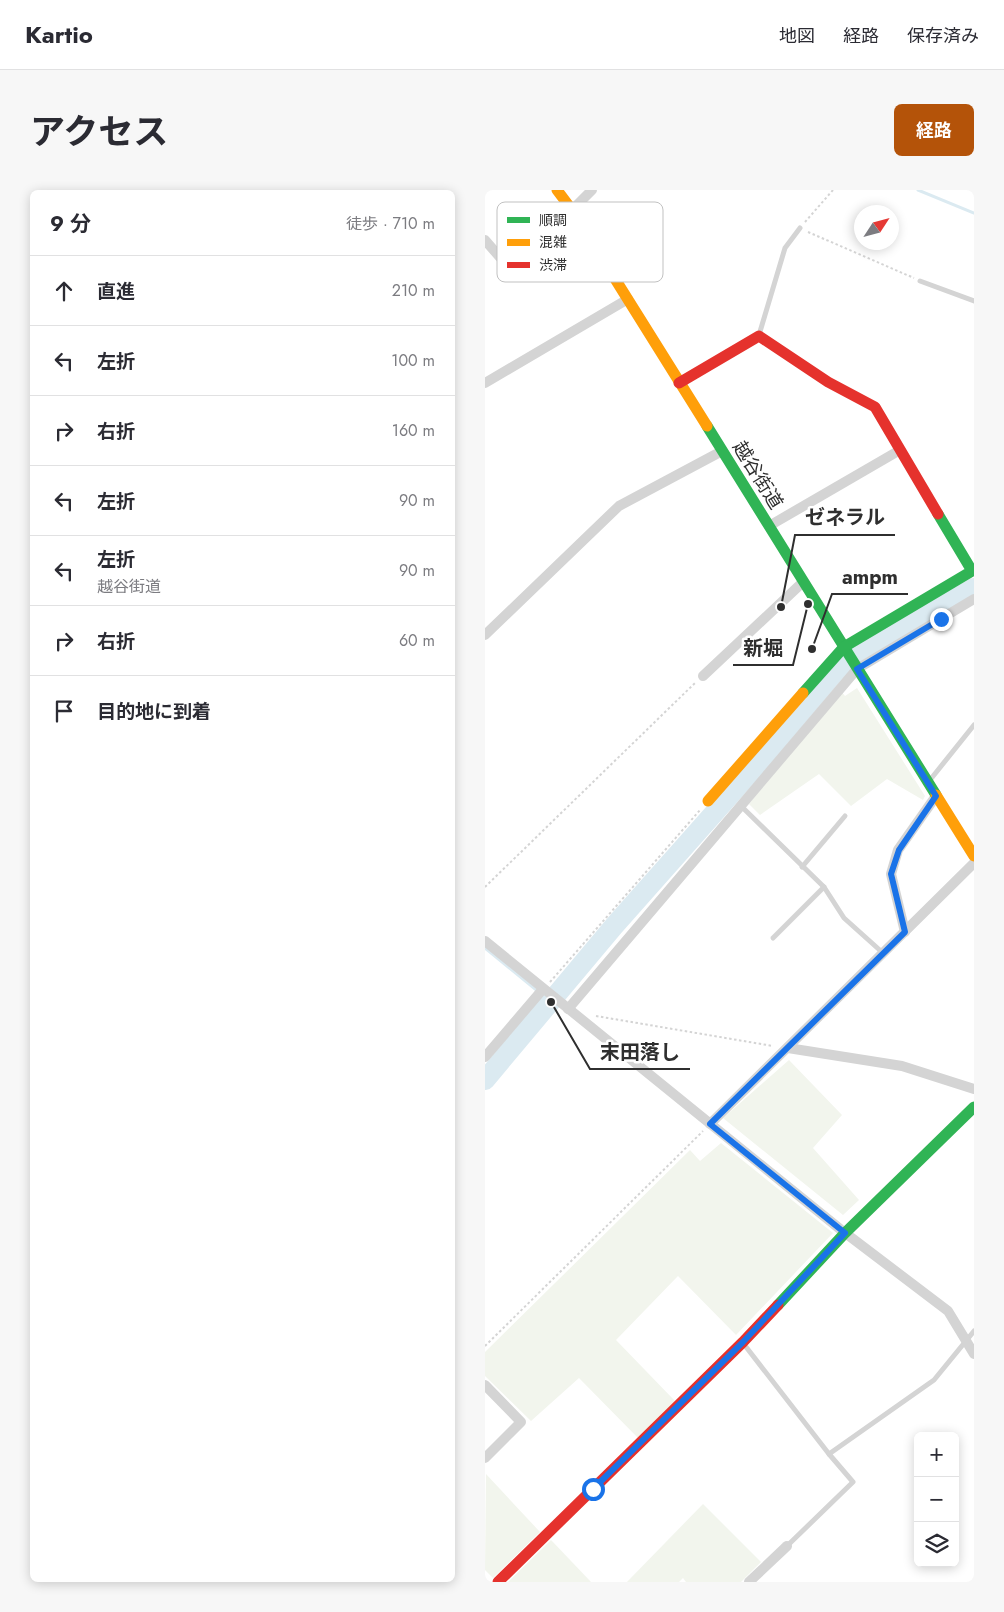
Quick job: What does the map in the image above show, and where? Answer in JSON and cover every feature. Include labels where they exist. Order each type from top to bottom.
[{"type":"street","name":"越谷街道","points":[[557,190],[566,202]]},
{"type":"street","points":[[580,202],[592,190]]},
{"type":"street","points":[[485,240],[497,254]]},
{"type":"street","name":"越谷街道","points":[[617,282],[974,856]]},
{"type":"street","points":[[485,383],[628,299]]},
{"type":"street","points":[[679,383],[759,336],[828,382],[875,407],[972,571],[844,647],[709,801]]},
{"type":"street","points":[[769,526],[900,450]]},
{"type":"street","points":[[485,635],[619,506],[722,451]]},
{"type":"street","points":[[703,676],[803,582]]},
{"type":"street","points":[[568,1009],[857,669],[974,599]]},
{"type":"street","points":[[905,932],[891,874],[899,850],[936,796]]},
{"type":"street","points":[[710,1124],[974,863]]},
{"type":"street","points":[[485,941],[845,1233],[948,1311],[974,1354]]},
{"type":"street","points":[[485,1057],[543,989]]},
{"type":"street","points":[[788,1048],[903,1066],[974,1089]]},
{"type":"street","points":[[498,1582],[743,1342],[845,1233],[974,1106]]},
{"type":"street","points":[[485,1386],[521,1422],[485,1458]]},
{"type":"street","points":[[749,1582],[787,1546]]},
{"type":"lane","points":[[759,336],[785,248],[799,228]]},
{"type":"lane","points":[[920,281],[974,301]]},
{"type":"lane","points":[[928,783],[974,725]]},
{"type":"lane","points":[[740,806],[824,887],[844,918],[883,953]]},
{"type":"lane","points":[[803,867],[845,816]]},
{"type":"lane","points":[[773,938],[824,887]]},
{"type":"lane","points":[[829,1454],[933,1380],[974,1331]]},
{"type":"lane","points":[[743,1342],[829,1454],[853,1482],[787,1546]]},
{"type":"path","points":[[833,190],[799,228],[920,281]]},
{"type":"path","points":[[485,887],[703,676]]},
{"type":"path","points":[[543,989],[709,801]]},
{"type":"path","points":[[577,1016],[603,1017],[788,1048]]},
{"type":"path","points":[[485,1346],[710,1124]]},
{"type":"shaded area","points":[[857,688],[925,796],[923,800],[887,779],[851,806],[819,774],[760,815],[749,804],[841,691],[845,696]]},
{"type":"shaded area","points":[[789,1060],[842,1115],[813,1148],[859,1200],[843,1215],[723,1118]]},
{"type":"shaded area","points":[[721,1143],[833,1233],[736,1335],[678,1276],[616,1340],[675,1401],[638,1438],[579,1378],[531,1421],[485,1376],[485,1352],[690,1150],[700,1161]]},
{"type":"shaded area","points":[[486,1474],[540,1532],[493,1578],[485,1570]]},
{"type":"shaded area","points":[[703,1504],[761,1562],[741,1582],[686,1582],[683,1578],[679,1582],[627,1582]]},
{"type":"shaded area","points":[[551,1540],[591,1582],[508,1582]]},
{"type":"waterway","points":[[918,190],[974,213]]},
{"type":"waterway","points":[[485,1080],[614,926],[754,768],[835,672],[860,652],[974,588]]},
{"type":"waterway","points":[[485,948],[551,1002]]},
{"type":"traffic: fast","points":[[707,426],[936,795]]},
{"type":"traffic: fast","points":[[803,693],[844,647],[972,571],[938,514]]},
{"type":"traffic: fast","points":[[778,1305],[845,1233],[974,1107]]},
{"type":"traffic: slow","points":[[557,190],[566,202]]},
{"type":"traffic: slow","points":[[617,282],[707,426]]},
{"type":"traffic: slow","points":[[708,801],[803,693]]},
{"type":"traffic: slow","points":[[936,795],[974,856]]},
{"type":"traffic: jam","points":[[679,383],[759,336],[828,382],[875,407],[938,514]]},
{"type":"traffic: jam","points":[[498,1582],[743,1342],[778,1305]]},
{"type":"place","name":"新堀","points":[[808,604]]},
{"type":"place","name":"ゼネラル","points":[[781,607]]},
{"type":"place","name":"ampm","points":[[812,649]]},
{"type":"place","name":"末田落し","points":[[551,1002]]},
{"type":"route","points":[[593,1489],[743,1342],[845,1233],[710,1124],[905,932],[891,874],[899,850],[936,796],[857,669],[941,619]]}]
